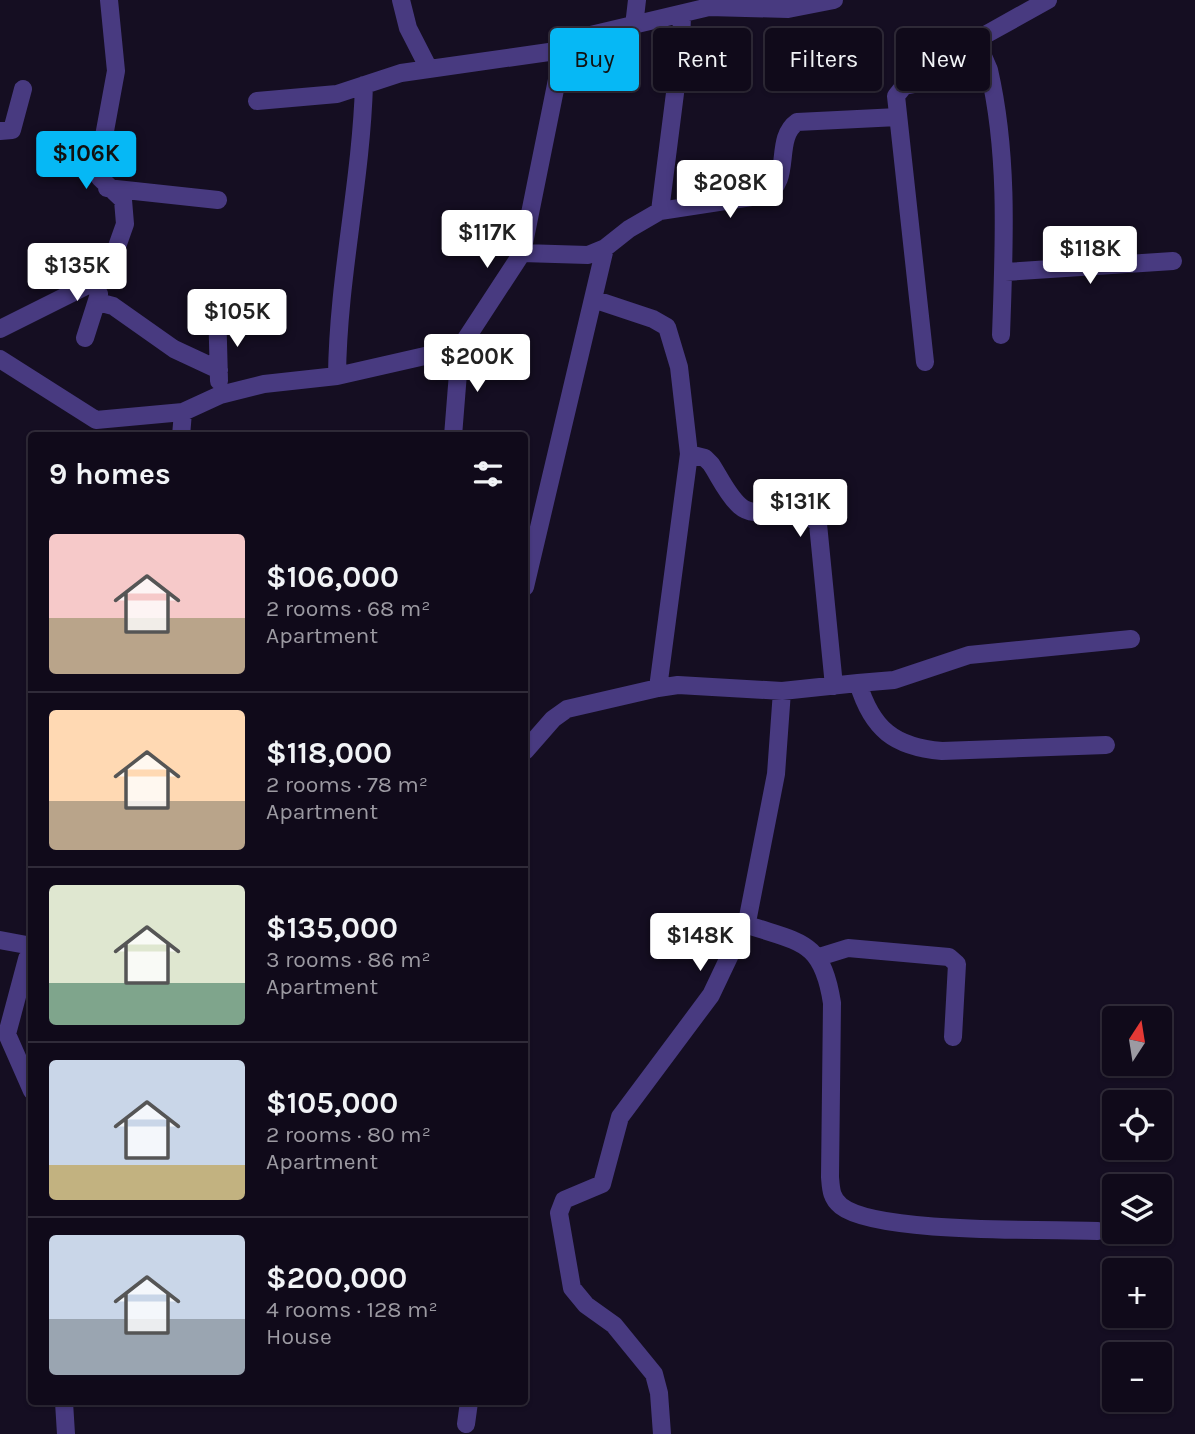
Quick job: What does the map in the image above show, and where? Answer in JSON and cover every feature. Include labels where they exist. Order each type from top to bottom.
[{"type":"street","points":[[0,329],[92,283],[114,255],[125,224],[126,210],[123,200],[107,188],[100,178],[100,158],[116,71],[109,0]]},
{"type":"street","points":[[401,0],[408,27],[429,69]]},
{"type":"street","points":[[634,26],[638,0]]},
{"type":"street","points":[[625,28],[709,7],[788,9],[834,0]]},
{"type":"street","points":[[990,32],[1048,0]]},
{"type":"street","points":[[660,211],[681,47],[682,14]]},
{"type":"street","points":[[257,101],[337,94],[401,72],[550,52]]},
{"type":"street","points":[[990,77],[1003,166],[1004,272],[1001,335]]},
{"type":"street","points":[[337,376],[337,324],[362,146],[364,85]]},
{"type":"street","points":[[0,131],[12,130],[23,89]]},
{"type":"street","points":[[453,432],[460,348],[522,253],[555,91]]},
{"type":"street","points":[[900,91],[895,96],[925,362]]},
{"type":"street","points":[[522,253],[588,255],[605,248],[629,229],[660,211],[765,195],[775,190],[787,135],[797,122],[898,117]]},
{"type":"street","points":[[107,188],[218,200]]},
{"type":"street","points":[[528,574],[605,248]]},
{"type":"street","points":[[1004,272],[1174,261]]},
{"type":"street","points":[[85,338],[99,302],[102,273]]},
{"type":"street","points":[[593,299],[653,318],[667,327],[679,367],[689,454],[659,688]]},
{"type":"street","points":[[99,302],[113,306],[174,349],[219,370]]},
{"type":"street","points":[[217,304],[220,395]]},
{"type":"street","points":[[0,359],[94,428],[183,412],[220,395],[264,384],[337,376],[460,348]]},
{"type":"street","points":[[181,432],[183,412]]},
{"type":"street","points":[[689,454],[705,458],[711,464],[740,506],[748,510],[800,510],[818,524],[834,685]]},
{"type":"street","points":[[528,748],[553,719],[568,709],[659,688],[678,685],[782,691],[894,680],[969,655],[1131,639]]},
{"type":"street","points":[[858,683],[866,711],[897,740],[917,749],[942,751],[1106,745]]},
{"type":"street","points":[[662,1434],[659,1393],[654,1374],[614,1325],[586,1305],[572,1288],[559,1213],[564,1200],[602,1184],[620,1117],[711,995],[745,924],[776,774],[782,691]]},
{"type":"street","points":[[745,924],[807,946],[819,957],[827,975],[832,1003],[831,1195],[841,1205],[878,1221],[1098,1231]]},
{"type":"street","points":[[0,940],[28,945]]},
{"type":"street","points":[[819,957],[848,948],[949,957],[957,964],[953,1037]]},
{"type":"street","points":[[28,958],[5,1044],[28,1084]]},
{"type":"street","points":[[64,1405],[66,1434]]},
{"type":"street","points":[[466,1423],[469,1405]]}]
